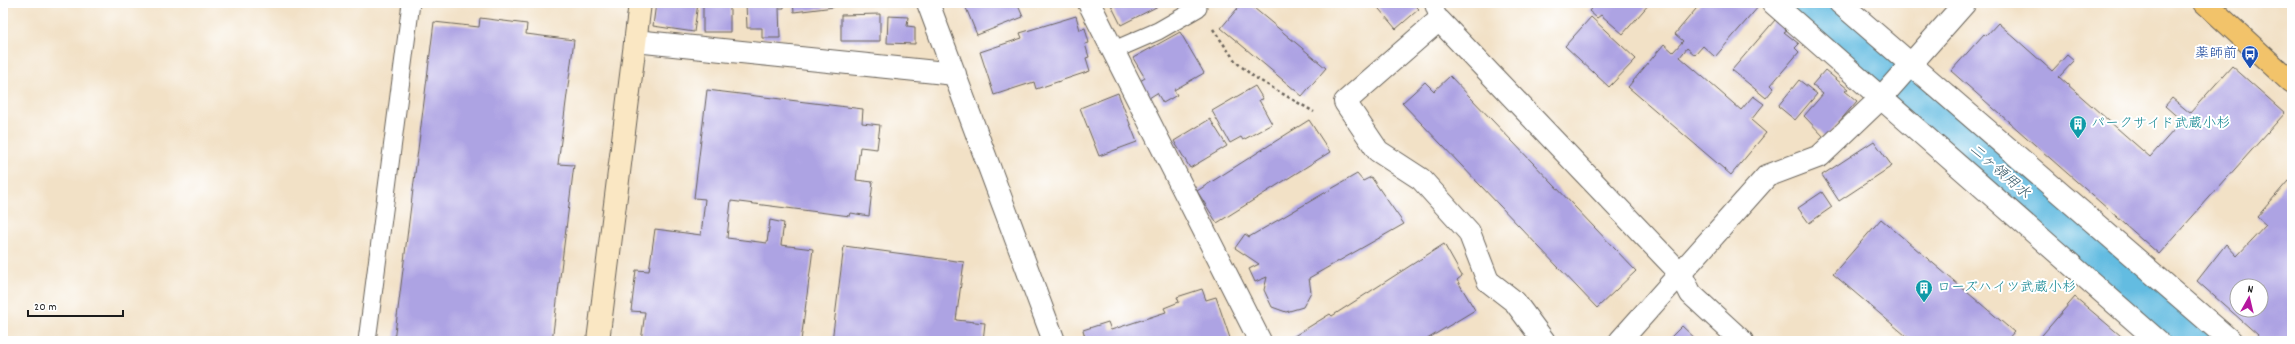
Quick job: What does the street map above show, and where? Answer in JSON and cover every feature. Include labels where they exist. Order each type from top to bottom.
[{"type":"highway","points":[[2205,3],[2292,83]]},
{"type":"street","points":[[598,341],[640,3]]},
{"type":"street","points":[[928,3],[1054,341]]},
{"type":"street","points":[[1088,3],[1260,341]]},
{"type":"street","points":[[1773,3],[1884,94],[2158,341]]},
{"type":"street","points":[[1840,3],[1906,68],[2231,341]]},
{"type":"street","points":[[1620,341],[1767,176],[1820,156],[1884,94],[1965,3]]},
{"type":"street","points":[[1544,341],[1515,302],[1488,281],[1468,232],[1421,179],[1378,152],[1345,102],[1436,11],[1680,272],[1691,294],[1742,341]]},
{"type":"street","points":[[635,41],[955,74]]},
{"type":"lane","points":[[367,341],[411,3]]},
{"type":"lane","points":[[1112,50],[1158,31],[1198,8]]},
{"type":"path","points":[[1198,8],[1236,62],[1254,77],[1314,112]]},
{"type":"building","points":[[656,3],[698,3],[694,32],[653,26]]},
{"type":"building","points":[[703,3],[730,3],[730,32],[703,32]]},
{"type":"building","points":[[746,3],[784,3],[784,8],[779,8],[780,38],[762,38],[762,28],[747,28]]},
{"type":"building","points":[[793,3],[833,3],[834,7],[794,12]]},
{"type":"building","points":[[964,3],[1017,3],[1023,17],[977,35]]},
{"type":"building","points":[[1110,3],[1164,3],[1121,25]]},
{"type":"building","points":[[1242,3],[1248,3],[1326,68],[1302,96],[1221,28]]},
{"type":"building","points":[[1374,3],[1413,3],[1419,9],[1396,29]]},
{"type":"building","points":[[1596,3],[1650,3],[1623,34],[1601,15],[1597,18],[1589,11]]},
{"type":"building","points":[[1701,3],[1756,3],[1759,6],[1715,57],[1703,46],[1695,55],[1687,48],[1680,57],[1741,110],[1753,96],[1764,104],[1751,120],[1766,133],[1731,175],[1628,87],[1664,44],[1673,52],[1683,41],[1675,34]]},
{"type":"building","points":[[880,14],[880,41],[841,41],[841,15]]},
{"type":"building","points":[[888,16],[908,17],[907,26],[915,27],[915,44],[887,43]]},
{"type":"building","points":[[1076,16],[1080,30],[1085,28],[1089,43],[1085,44],[1089,57],[1086,58],[1090,71],[1036,89],[1034,82],[994,95],[980,52],[1022,38],[1020,33]]},
{"type":"building","points":[[1591,17],[1636,59],[1609,87],[1565,46]]},
{"type":"building","points":[[480,18],[527,24],[526,34],[574,40],[558,164],[574,165],[552,341],[394,341],[434,22],[479,27]]},
{"type":"building","points":[[1775,20],[1787,30],[1784,32],[1799,44],[1795,48],[1799,52],[1771,85],[1774,88],[1766,98],[1732,70]]},
{"type":"building","name":"パークサイド武蔵小杉","points":[[1998,23],[2052,71],[2067,55],[2074,61],[2059,77],[2150,157],[2182,121],[2165,106],[2172,98],[2190,113],[2232,66],[2285,113],[2159,254],[1951,71],[1984,34],[1986,36]]},
{"type":"building","points":[[1180,32],[1204,73],[1174,90],[1177,95],[1163,103],[1157,93],[1149,98],[1140,81],[1145,78],[1133,58]]},
{"type":"building","points":[[1825,70],[1848,89],[1845,91],[1857,101],[1825,138],[1804,116],[1823,94],[1812,85]]},
{"type":"building","points":[[1450,76],[1636,271],[1597,308],[1402,103],[1425,82],[1434,91]]},
{"type":"building","points":[[1799,80],[1817,94],[1795,120],[1778,106]]},
{"type":"building","points":[[1255,86],[1263,99],[1259,100],[1272,124],[1243,140],[1241,137],[1230,143],[1212,111]]},
{"type":"building","points":[[707,90],[863,109],[862,123],[880,125],[877,149],[860,147],[856,180],[873,182],[869,216],[851,213],[850,216],[731,201],[727,238],[767,243],[770,220],[784,223],[781,245],[813,249],[801,341],[641,341],[645,312],[631,311],[636,270],[649,271],[655,229],[701,235],[705,199],[694,198]]},
{"type":"building","points":[[1118,93],[1137,142],[1099,156],[1080,108]]},
{"type":"building","points":[[1210,119],[1227,146],[1190,168],[1174,141]]},
{"type":"building","points":[[1309,120],[1330,152],[1217,223],[1197,191]]},
{"type":"building","points":[[1874,141],[1892,166],[1839,201],[1822,175]]},
{"type":"building","points":[[1357,174],[1363,181],[1371,177],[1404,224],[1309,278],[1311,292],[1303,307],[1286,312],[1272,307],[1264,290],[1267,277],[1255,282],[1249,269],[1259,264],[1235,248],[1245,234],[1249,237]]},
{"type":"building","points":[[2288,181],[2292,184],[2292,341],[2253,341],[2258,335],[2239,318],[2269,318],[2269,278],[2229,278],[2229,309],[2197,281],[2226,244],[2237,256],[2266,225],[2257,217]]},
{"type":"building","points":[[1822,192],[1832,207],[1809,223],[1798,208]]},
{"type":"building","name":"ローズハイツ武蔵小杉","points":[[1881,219],[2014,332],[2006,341],[1912,341],[1833,274]]},
{"type":"building","points":[[1444,244],[1462,276],[1457,280],[1475,310],[1424,341],[1293,341],[1291,338],[1330,314],[1332,316]]},
{"type":"building","points":[[844,246],[964,262],[956,320],[985,323],[983,341],[832,341]]},
{"type":"building","points":[[1202,289],[1206,300],[1216,297],[1231,341],[1086,341],[1083,330],[1108,322],[1111,330],[1166,312],[1164,308],[1179,302],[1177,297]]},
{"type":"building","name":"ローズハイツ武蔵小杉","points":[[2075,297],[2127,341],[2037,341]]},
{"type":"building","points":[[1682,326],[1698,341],[1667,341]]},
{"type":"waterway","name":"二ヶ領用水","points":[[1806,3],[2192,341]]},
{"type":"place","name":"薬師前","points":[[2250,69]]},
{"type":"place","name":"パークサイド武蔵小杉","points":[[2078,139]]},
{"type":"place","name":"ローズハイツ武蔵小杉","points":[[1924,303]]}]
